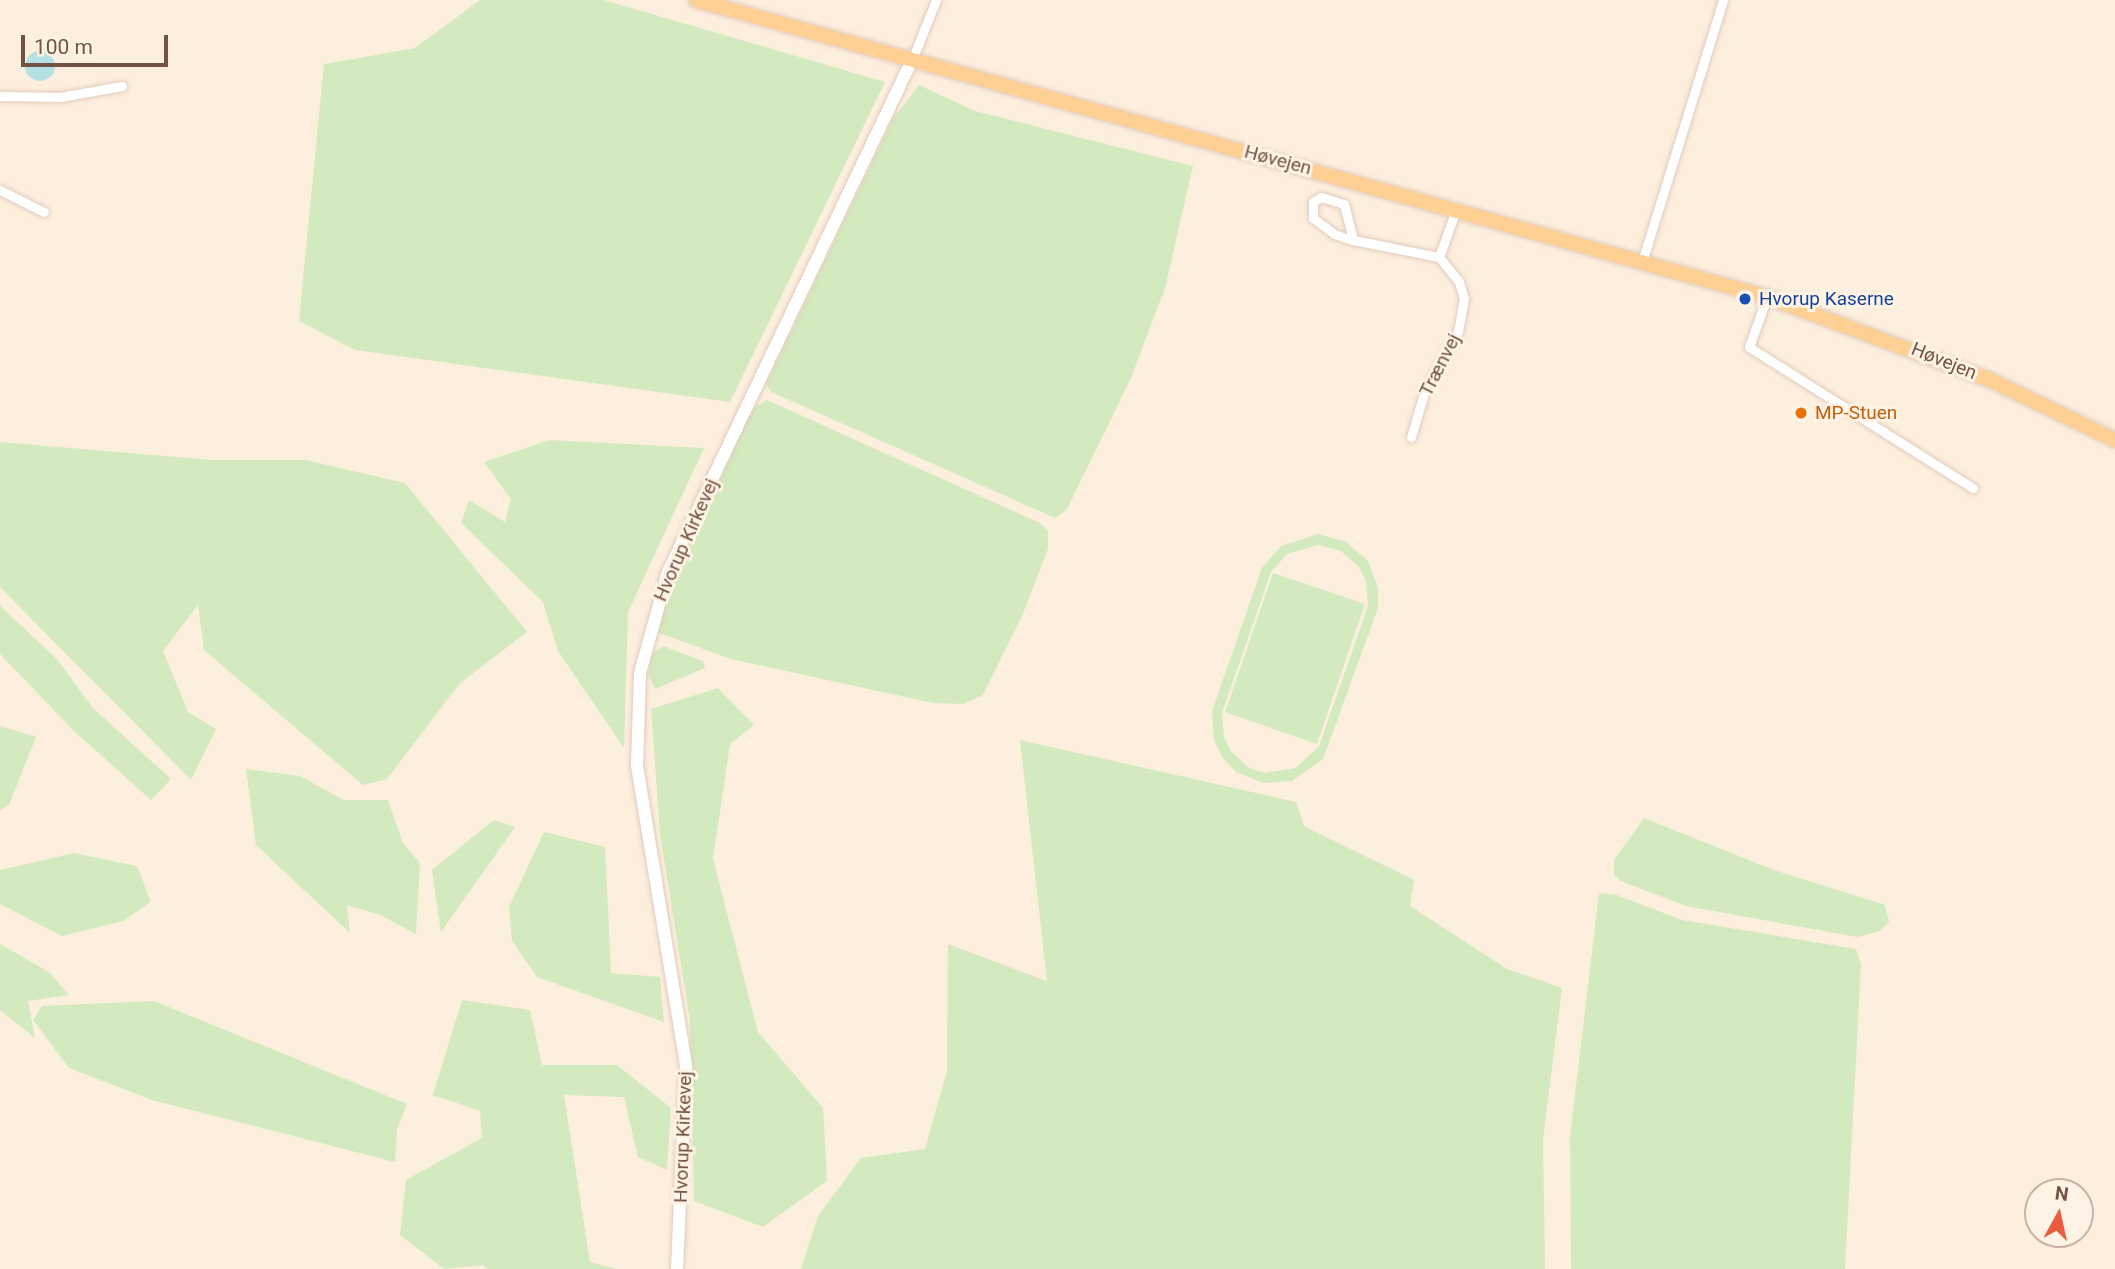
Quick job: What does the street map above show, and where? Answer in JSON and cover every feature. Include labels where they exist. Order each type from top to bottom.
[{"type":"main road","name":"Høvejen","points":[[696,0],[1767,297],[1965,370],[2115,440]]},
{"type":"street","points":[[912,60],[936,0]]},
{"type":"street","points":[[1642,262],[1723,0]]},
{"type":"street","name":"Hvorup Kirkevej","points":[[677,1269],[686,1065],[637,765],[640,673],[668,572],[912,60]]},
{"type":"street","points":[[0,96],[60,97],[122,86]]},
{"type":"street","points":[[0,191],[44,212]]},
{"type":"street","points":[[1353,240],[1344,204],[1321,197],[1313,202],[1313,218],[1321,227],[1353,240],[1439,257],[1456,210]]},
{"type":"street","name":"Trænvej","points":[[1411,437],[1425,390],[1464,315],[1459,282],[1439,257]]},
{"type":"street","points":[[1767,297],[1749,347],[1973,488]]},
{"type":"green space","points":[[480,0],[604,0],[885,82],[730,402],[355,350],[299,321],[324,64],[415,48]]},
{"type":"green space","points":[[919,85],[975,111],[1193,166],[1165,288],[1131,378],[1067,509],[1055,518],[771,392],[766,384],[892,120]]},
{"type":"green space","points":[[767,400],[1040,523],[1048,531],[1048,549],[1022,616],[983,695],[964,704],[933,703],[731,659],[659,633],[657,622],[670,585],[708,502],[752,408]]},
{"type":"green space","points":[[549,440],[704,448],[628,612],[624,748],[558,651],[543,602],[461,523],[469,500],[505,522],[511,499],[484,462]]},
{"type":"green space","points":[[0,442],[212,460],[306,460],[405,483],[527,632],[460,683],[387,779],[363,785],[204,650],[198,605],[163,651],[188,712],[216,729],[191,780],[0,587]]},
{"type":"green space","points":[[1318,534],[1346,542],[1368,561],[1378,588],[1378,608],[1323,759],[1292,781],[1263,783],[1236,772],[1222,757],[1214,740],[1212,711],[1262,568],[1281,546]],"holes":[[[1318,545],[1341,551],[1359,567],[1366,582],[1368,606],[1319,746],[1296,768],[1264,773],[1249,768],[1231,751],[1224,737],[1222,713],[1271,572],[1287,554]]]},
{"type":"green space","points":[[1273,573],[1365,604],[1317,744],[1225,712]]},
{"type":"green space","points":[[0,606],[56,658],[93,708],[171,779],[151,800],[75,732],[0,654]]},
{"type":"green space","points":[[663,646],[703,661],[705,668],[655,689],[649,676],[650,655]]},
{"type":"green space","points":[[718,688],[754,725],[730,744],[713,859],[758,1032],[823,1108],[827,1181],[763,1227],[694,1201],[690,1020],[660,834],[651,709]]},
{"type":"green space","points":[[0,726],[36,737],[9,805],[0,810]]},
{"type":"green space","points":[[1020,740],[1296,802],[1304,826],[1414,880],[1410,906],[1507,969],[1562,988],[1543,1139],[1545,1269],[801,1269],[818,1216],[861,1158],[925,1149],[947,1071],[948,944],[1047,981]]},
{"type":"green space","points":[[246,769],[300,776],[344,800],[388,800],[403,843],[420,863],[416,934],[380,915],[347,905],[350,933],[256,845]]},
{"type":"green space","points":[[1644,818],[1774,870],[1885,905],[1889,922],[1880,931],[1857,937],[1686,906],[1621,881],[1614,875],[1614,860]]},
{"type":"green space","points":[[494,820],[515,827],[441,932],[432,870]]},
{"type":"green space","points":[[544,832],[605,847],[611,973],[660,977],[664,1022],[537,977],[512,941],[509,907]]},
{"type":"green space","points":[[74,853],[137,866],[151,902],[123,921],[62,936],[0,904],[0,870]]},
{"type":"green space","points":[[1599,893],[1617,895],[1682,920],[1856,949],[1861,964],[1845,1269],[1571,1269],[1570,1137]]},
{"type":"green space","points":[[0,944],[49,972],[69,995],[28,1001],[35,1038],[0,1010]]},
{"type":"green space","points":[[462,1000],[530,1010],[542,1065],[617,1065],[671,1108],[667,1170],[638,1157],[624,1097],[564,1095],[590,1262],[616,1269],[488,1269],[483,1265],[444,1269],[400,1235],[406,1180],[482,1138],[480,1111],[433,1095]]},
{"type":"green space","points":[[154,1001],[407,1104],[397,1130],[395,1162],[152,1100],[69,1068],[33,1020],[42,1006]]},
{"type":"water","points":[[40,51],[51,55],[55,66],[51,77],[40,81],[29,77],[25,66],[29,55]]},
{"type":"place","name":"Hvorup Kaserne","points":[[1745,299]]},
{"type":"place","name":"MP-Stuen","points":[[1801,413]]}]
